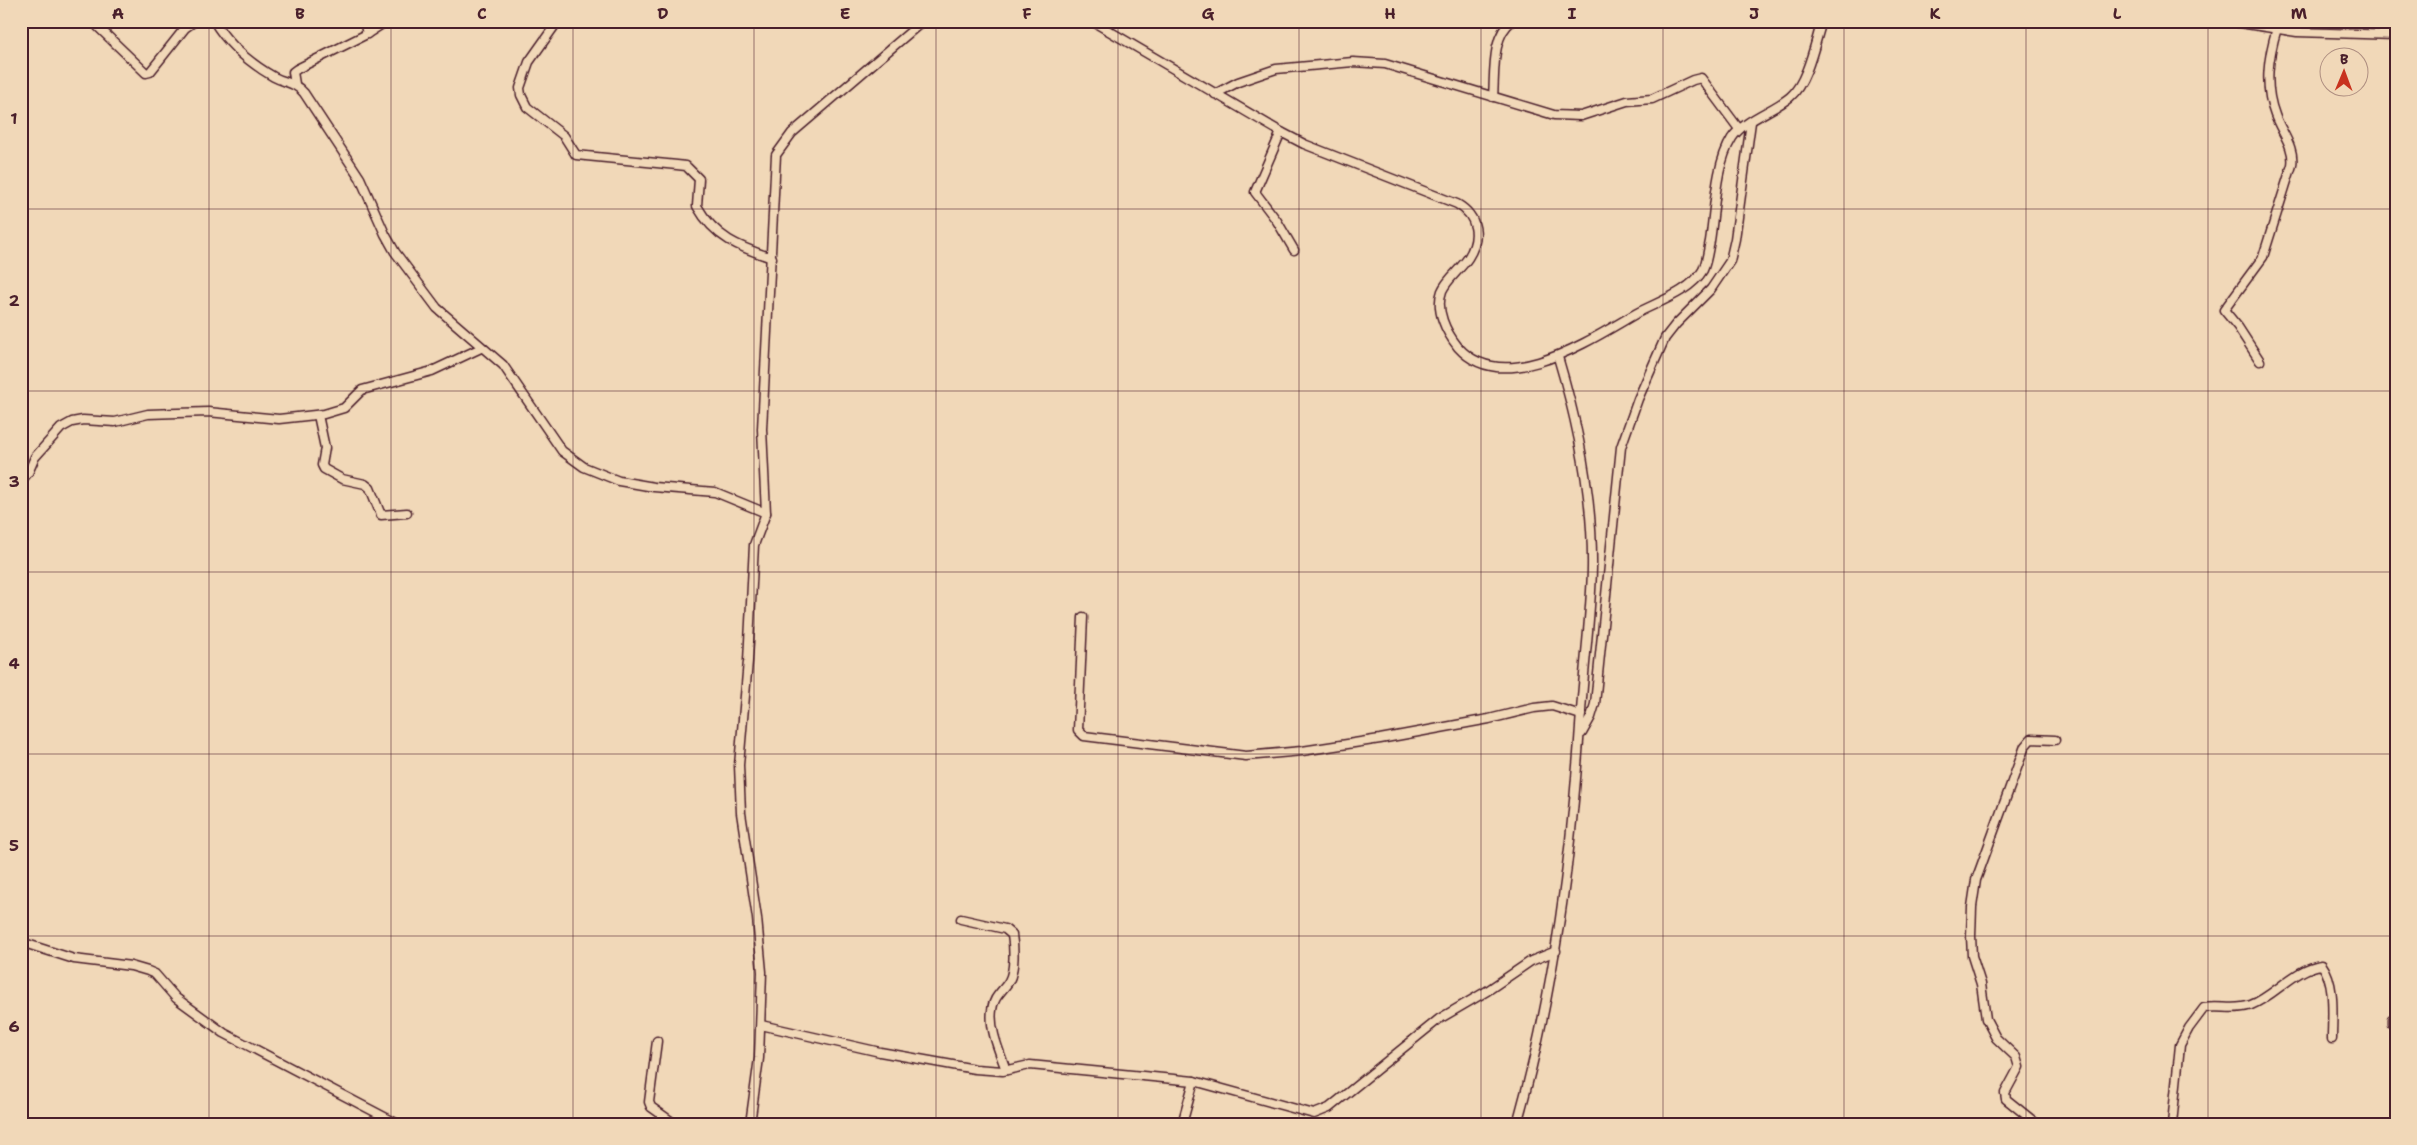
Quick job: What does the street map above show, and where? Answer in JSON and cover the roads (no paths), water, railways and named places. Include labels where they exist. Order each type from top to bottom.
[{"type":"street","points":[[92,21],[146,73],[150,72],[185,28],[195,21]]},
{"type":"street","points":[[214,21],[224,36],[248,59],[274,77],[295,84],[309,100],[360,178],[384,234],[395,252],[436,308],[481,348],[494,356],[509,372],[562,451],[584,467],[613,479],[637,485],[715,492],[766,513]]},
{"type":"street","points":[[364,21],[367,34]]},
{"type":"street","points":[[295,84],[293,72],[297,69],[367,34],[387,21]]},
{"type":"street","points":[[558,21],[528,62],[520,88],[524,104],[564,136],[576,155],[686,166],[699,179],[697,206],[719,234],[733,244],[772,258]]},
{"type":"street","points":[[750,1124],[761,1025],[762,972],[758,918],[741,813],[739,765],[754,544],[766,513],[762,429],[776,155],[781,145],[792,133],[923,21]]},
{"type":"street","points":[[1092,21],[1280,132],[1457,204],[1466,210],[1476,225],[1475,240],[1468,258],[1442,292],[1440,307],[1445,328],[1458,347],[1467,354],[1489,364],[1517,365],[1558,357],[1671,294],[1698,276],[1708,253],[1723,156],[1739,129],[1791,96],[1796,90],[1808,63],[1822,21]]},
{"type":"street","points":[[1493,97],[1499,40],[1504,28],[1512,21]]},
{"type":"street","points":[[2227,21],[2297,32],[2396,35]]},
{"type":"street","points":[[2260,361],[2238,327],[2224,310],[2263,257],[2292,165],[2293,154],[2275,116],[2268,94],[2270,56],[2277,28]]},
{"type":"street","points":[[1215,94],[1238,82],[1276,69],[1353,62],[1397,66],[1554,116],[1581,116],[1627,100],[1656,98],[1693,80],[1702,78],[1739,129]]},
{"type":"street","points":[[1581,735],[1591,718],[1595,704],[1621,447],[1641,391],[1665,338],[1715,284],[1730,261],[1736,239],[1752,122]]},
{"type":"street","points":[[1280,132],[1255,192],[1278,221],[1294,250]]},
{"type":"street","points":[[21,481],[28,473],[35,456],[61,428],[72,422],[83,420],[115,422],[148,414],[208,412],[279,420],[318,415],[342,409],[362,390],[432,371],[481,348]]},
{"type":"street","points":[[1517,1124],[1540,1030],[1556,951],[1572,832],[1581,735],[1592,569],[1583,464],[1558,357]]},
{"type":"street","points":[[318,415],[325,448],[322,465],[324,469],[337,477],[365,484],[370,488],[381,514],[407,513]]},
{"type":"street","points":[[1083,617],[1078,730],[1084,736],[1246,756],[1302,752],[1543,707],[1552,706],[1581,715]]},
{"type":"street","points":[[2037,1124],[2006,1099],[2005,1093],[2019,1067],[2016,1057],[1996,1038],[1986,1019],[1981,984],[1972,956],[1972,906],[1976,880],[2025,746],[2031,739],[2055,740]]},
{"type":"street","points":[[961,919],[1005,929],[1012,935],[1013,951],[1010,980],[997,996],[991,1012],[993,1026],[1006,1070]]},
{"type":"street","points":[[21,942],[74,959],[131,966],[155,974],[176,998],[224,1033],[398,1124]]},
{"type":"street","points":[[761,1025],[925,1061],[975,1069],[1006,1070],[1030,1065],[1194,1081],[1312,1114],[1329,1108],[1439,1019],[1487,992],[1531,961],[1556,951]]},
{"type":"street","points":[[2172,1124],[2180,1045],[2189,1028],[2204,1008],[2236,1009],[2252,1004],[2299,973],[2322,965],[2329,981],[2332,1039]]},
{"type":"street","points":[[657,1041],[648,1102],[650,1107],[675,1124]]},
{"type":"street","points":[[1182,1124],[1194,1081]]},
{"type":"street","points":[[1310,1124],[1312,1114]]}]
